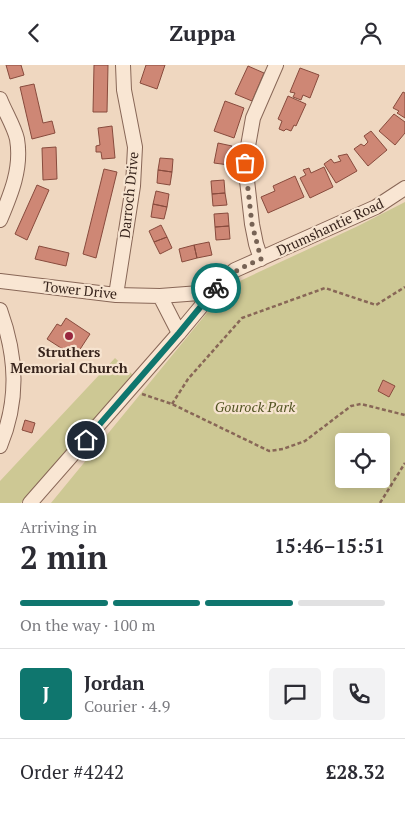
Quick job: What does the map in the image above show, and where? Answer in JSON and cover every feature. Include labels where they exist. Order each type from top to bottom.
[{"type":"street","name":"Darroch Drive","points":[[116,295],[133,187],[135,147],[124,90],[123,65]]},
{"type":"street","points":[[261,259],[252,224],[245,163],[253,118],[276,65]]},
{"type":"street","points":[[0,99],[17,139],[18,169],[0,220]]},
{"type":"street","name":"Drumshantie Road","points":[[30,503],[224,279],[235,271],[376,207],[405,188]]},
{"type":"street","name":"Tower Drive","points":[[0,281],[116,295],[160,296],[213,292]]},
{"type":"street","points":[[160,296],[179,333]]},
{"type":"street","points":[[0,310],[9,342],[14,377],[13,397],[0,445]]},
{"type":"path","points":[[172,404],[188,379],[242,318],[325,288],[376,305],[405,287]]},
{"type":"path","points":[[129,389],[172,404],[269,451],[283,449],[305,441],[351,406],[362,404],[405,415]]},
{"type":"path","points":[[380,503],[405,463]]},
{"type":"green space","name":"Gourock Park","points":[[405,202],[405,503],[51,503],[229,286]]},
{"type":"green space","points":[[115,358],[133,375],[21,503],[0,503],[0,481]]},
{"type":"building","points":[[6,65],[21,65],[24,75],[10,79]]},
{"type":"building","points":[[94,65],[108,65],[107,112],[93,112]]},
{"type":"building","points":[[146,65],[165,65],[157,89],[140,83]]},
{"type":"building","points":[[248,66],[264,73],[252,101],[235,94]]},
{"type":"building","points":[[300,68],[319,75],[310,98],[303,95],[301,100],[293,97],[295,93],[290,92]]},
{"type":"building","points":[[34,84],[43,123],[52,121],[55,133],[32,139],[20,87]]},
{"type":"building","points":[[403,92],[405,93],[405,118],[397,113],[399,111],[393,108]]},
{"type":"building","points":[[288,96],[306,104],[296,126],[294,125],[291,131],[286,129],[284,131],[279,129],[282,121],[278,119]]},
{"type":"building","points":[[225,101],[244,108],[234,138],[214,131]]},
{"type":"building","points":[[394,114],[405,122],[405,133],[395,145],[379,131]]},
{"type":"building","points":[[112,126],[115,158],[102,159],[101,152],[96,152],[96,146],[100,145],[98,128]]},
{"type":"building","points":[[371,131],[387,150],[368,166],[354,149],[361,144],[364,146],[368,142],[364,136]]},
{"type":"building","points":[[218,143],[232,146],[229,165],[214,163]]},
{"type":"building","points":[[56,147],[57,179],[43,180],[42,148]]},
{"type":"building","points":[[347,154],[357,171],[336,183],[324,164],[331,159],[334,163],[341,161],[338,156]]},
{"type":"building","points":[[160,158],[173,159],[172,172],[158,170]]},
{"type":"building","points":[[324,167],[333,187],[310,198],[300,178],[306,175],[303,170],[309,168],[311,173]]},
{"type":"building","points":[[104,169],[117,172],[96,258],[83,254]]},
{"type":"building","points":[[158,170],[172,172],[170,185],[157,183]]},
{"type":"building","points":[[295,176],[304,197],[268,213],[261,197],[275,191],[273,186]]},
{"type":"building","points":[[224,180],[225,193],[212,194],[211,181]]},
{"type":"building","points":[[37,185],[49,190],[27,240],[15,234]]},
{"type":"building","points":[[156,191],[169,194],[167,207],[153,204]]},
{"type":"building","points":[[225,193],[227,205],[213,206],[212,194]]},
{"type":"building","points":[[153,204],[167,207],[164,219],[151,217]]},
{"type":"building","points":[[228,213],[229,226],[215,227],[214,214]]},
{"type":"building","points":[[161,225],[167,237],[154,242],[149,231]]},
{"type":"building","points":[[229,226],[230,239],[216,240],[215,227]]},
{"type":"building","points":[[167,237],[172,248],[160,254],[154,242]]},
{"type":"building","points":[[209,242],[212,255],[197,258],[194,245]]},
{"type":"building","points":[[194,245],[197,258],[182,262],[179,249]]},
{"type":"building","points":[[39,246],[69,253],[66,266],[35,259]]},
{"type":"building","name":"Struthers Memorial Church","points":[[66,318],[90,334],[75,357],[47,339],[57,324],[61,326]]},
{"type":"building","points":[[383,380],[395,386],[389,397],[378,391]]},
{"type":"building","points":[[25,420],[35,423],[32,433],[22,430]]},
{"type":"way so far","points":[[216,288],[235,271],[261,259],[252,224],[245,163]]},
{"type":"place","name":"Struthers Memorial Church","points":[[69,336]]},
{"type":"route","points":[[86,440],[216,288]]}]
